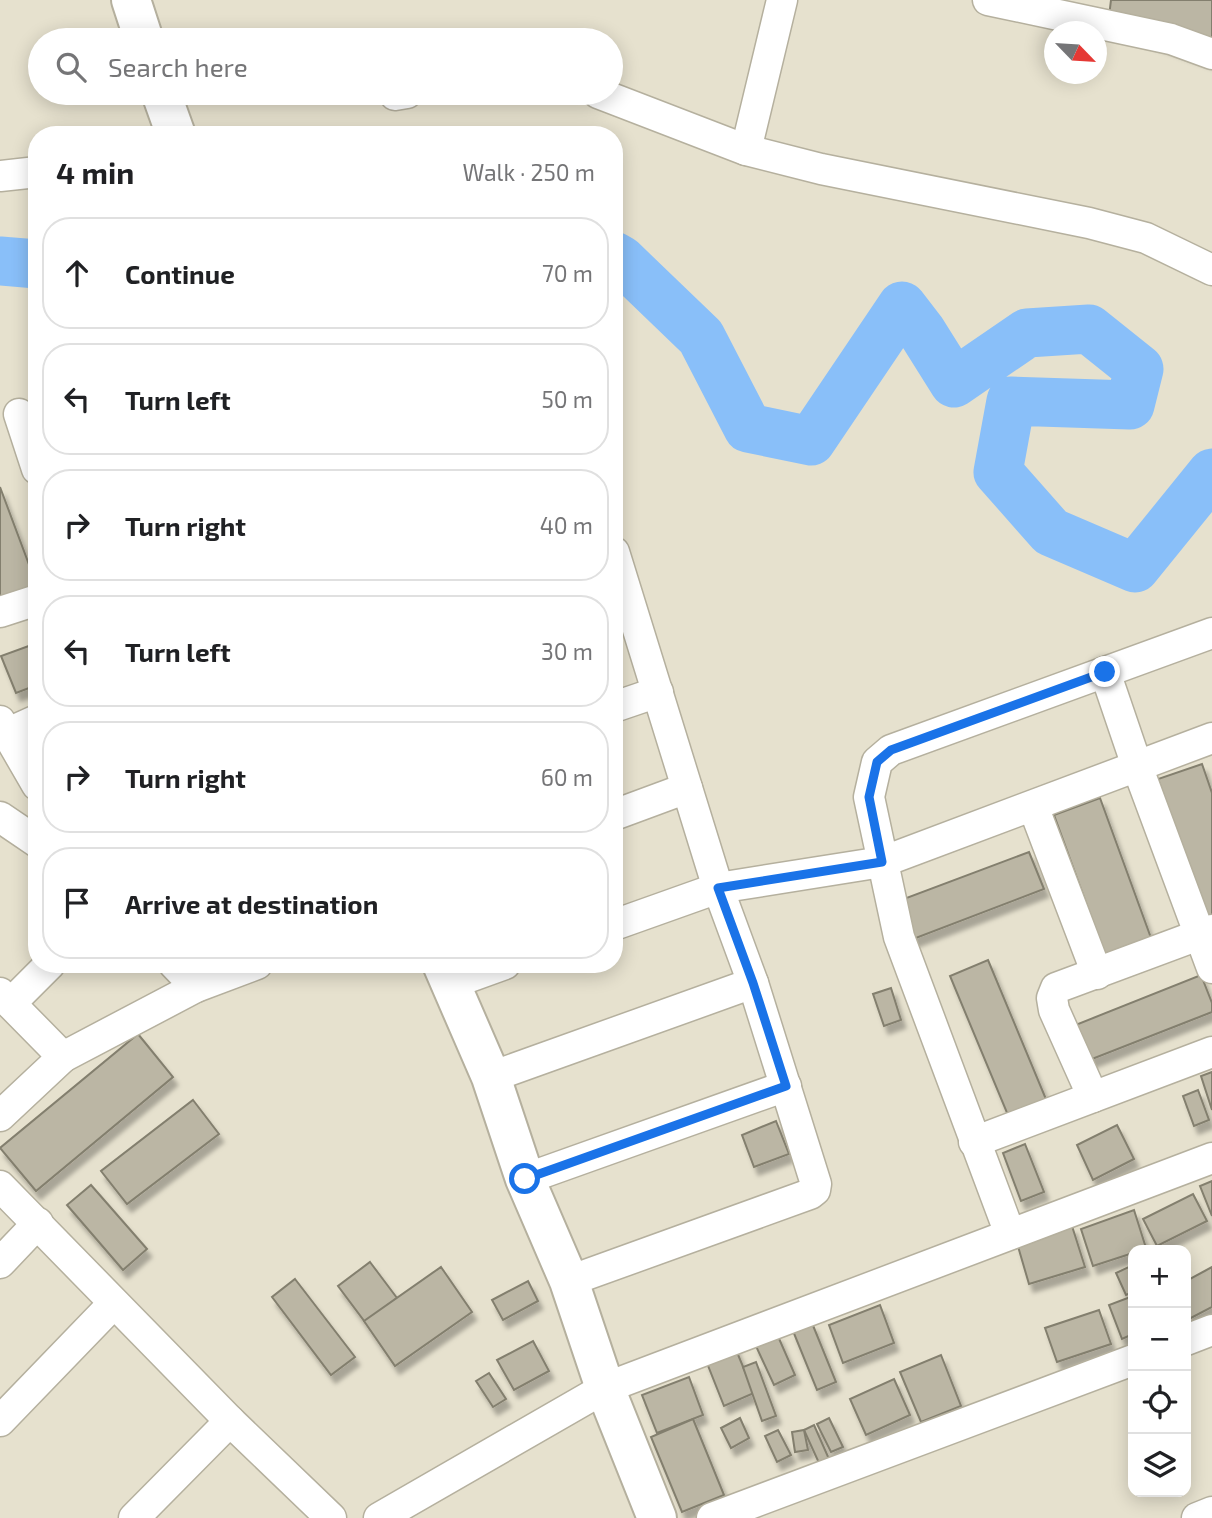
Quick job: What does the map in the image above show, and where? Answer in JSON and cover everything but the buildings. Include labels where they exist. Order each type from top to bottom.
[{"type":"main road","points":[[131,0],[140,28]]},
{"type":"main road","points":[[165,105],[173,126]]},
{"type":"main road","points":[[446,974],[491,1077],[525,1179],[569,1281],[605,1388],[657,1518]]},
{"type":"street","points":[[746,150],[782,0]]},
{"type":"street","points":[[988,0],[1171,39],[1212,54]]},
{"type":"street","points":[[623,103],[746,150],[821,169],[1089,223],[1146,238],[1212,270]]},
{"type":"street","points":[[0,176],[28,173]]},
{"type":"street","points":[[18,414],[28,443]]},
{"type":"street","points":[[569,1281],[816,1190],[786,1086],[753,983],[718,888],[623,581]]},
{"type":"street","points":[[0,612],[28,603]]},
{"type":"street","points":[[1010,1234],[899,937],[869,797],[877,762],[891,750],[1212,633]]},
{"type":"street","points":[[1105,672],[1137,766],[1206,933],[1212,968]]},
{"type":"street","points":[[623,704],[658,692]]},
{"type":"street","points":[[28,722],[3,727],[28,770]]},
{"type":"street","points":[[623,922],[718,888],[882,862],[1212,738]]},
{"type":"street","points":[[623,812],[687,788]]},
{"type":"street","points":[[1033,806],[1097,974]]},
{"type":"street","points":[[0,817],[28,836]]},
{"type":"street","points":[[1093,1097],[1052,999],[1056,988],[1206,933]]},
{"type":"street","points":[[38,973],[5,998],[63,1057]]},
{"type":"street","points":[[183,973],[196,986]]},
{"type":"street","points":[[0,1116],[63,1057],[196,986],[232,973]]},
{"type":"street","points":[[491,1077],[753,983]]},
{"type":"street","points":[[974,1142],[1212,1052]]},
{"type":"street","points":[[525,1179],[786,1086]]},
{"type":"street","points":[[379,1518],[605,1388],[1212,1158]]},
{"type":"street","points":[[0,1186],[230,1421],[331,1518]]},
{"type":"street","points":[[0,1263],[38,1223]]},
{"type":"street","points":[[0,1421],[114,1303]]},
{"type":"street","points":[[1191,1338],[1212,1330]]},
{"type":"street","points":[[712,1518],[1128,1362]]},
{"type":"street","points":[[134,1518],[230,1421]]},
{"type":"street","points":[[1197,1518],[1212,1512]]},
{"type":"waterway","points":[[0,261],[28,263]]},
{"type":"waterway","points":[[623,262],[701,337],[748,428],[811,441],[902,306],[954,383],[1027,333],[1089,329],[1139,369],[1130,405],[1011,401],[998,472],[1051,532],[1135,568],[1212,473]]},
{"type":"route","points":[[525,1179],[786,1086],[753,983],[718,888],[882,862],[869,797],[877,762],[891,750],[1105,672]]}]
